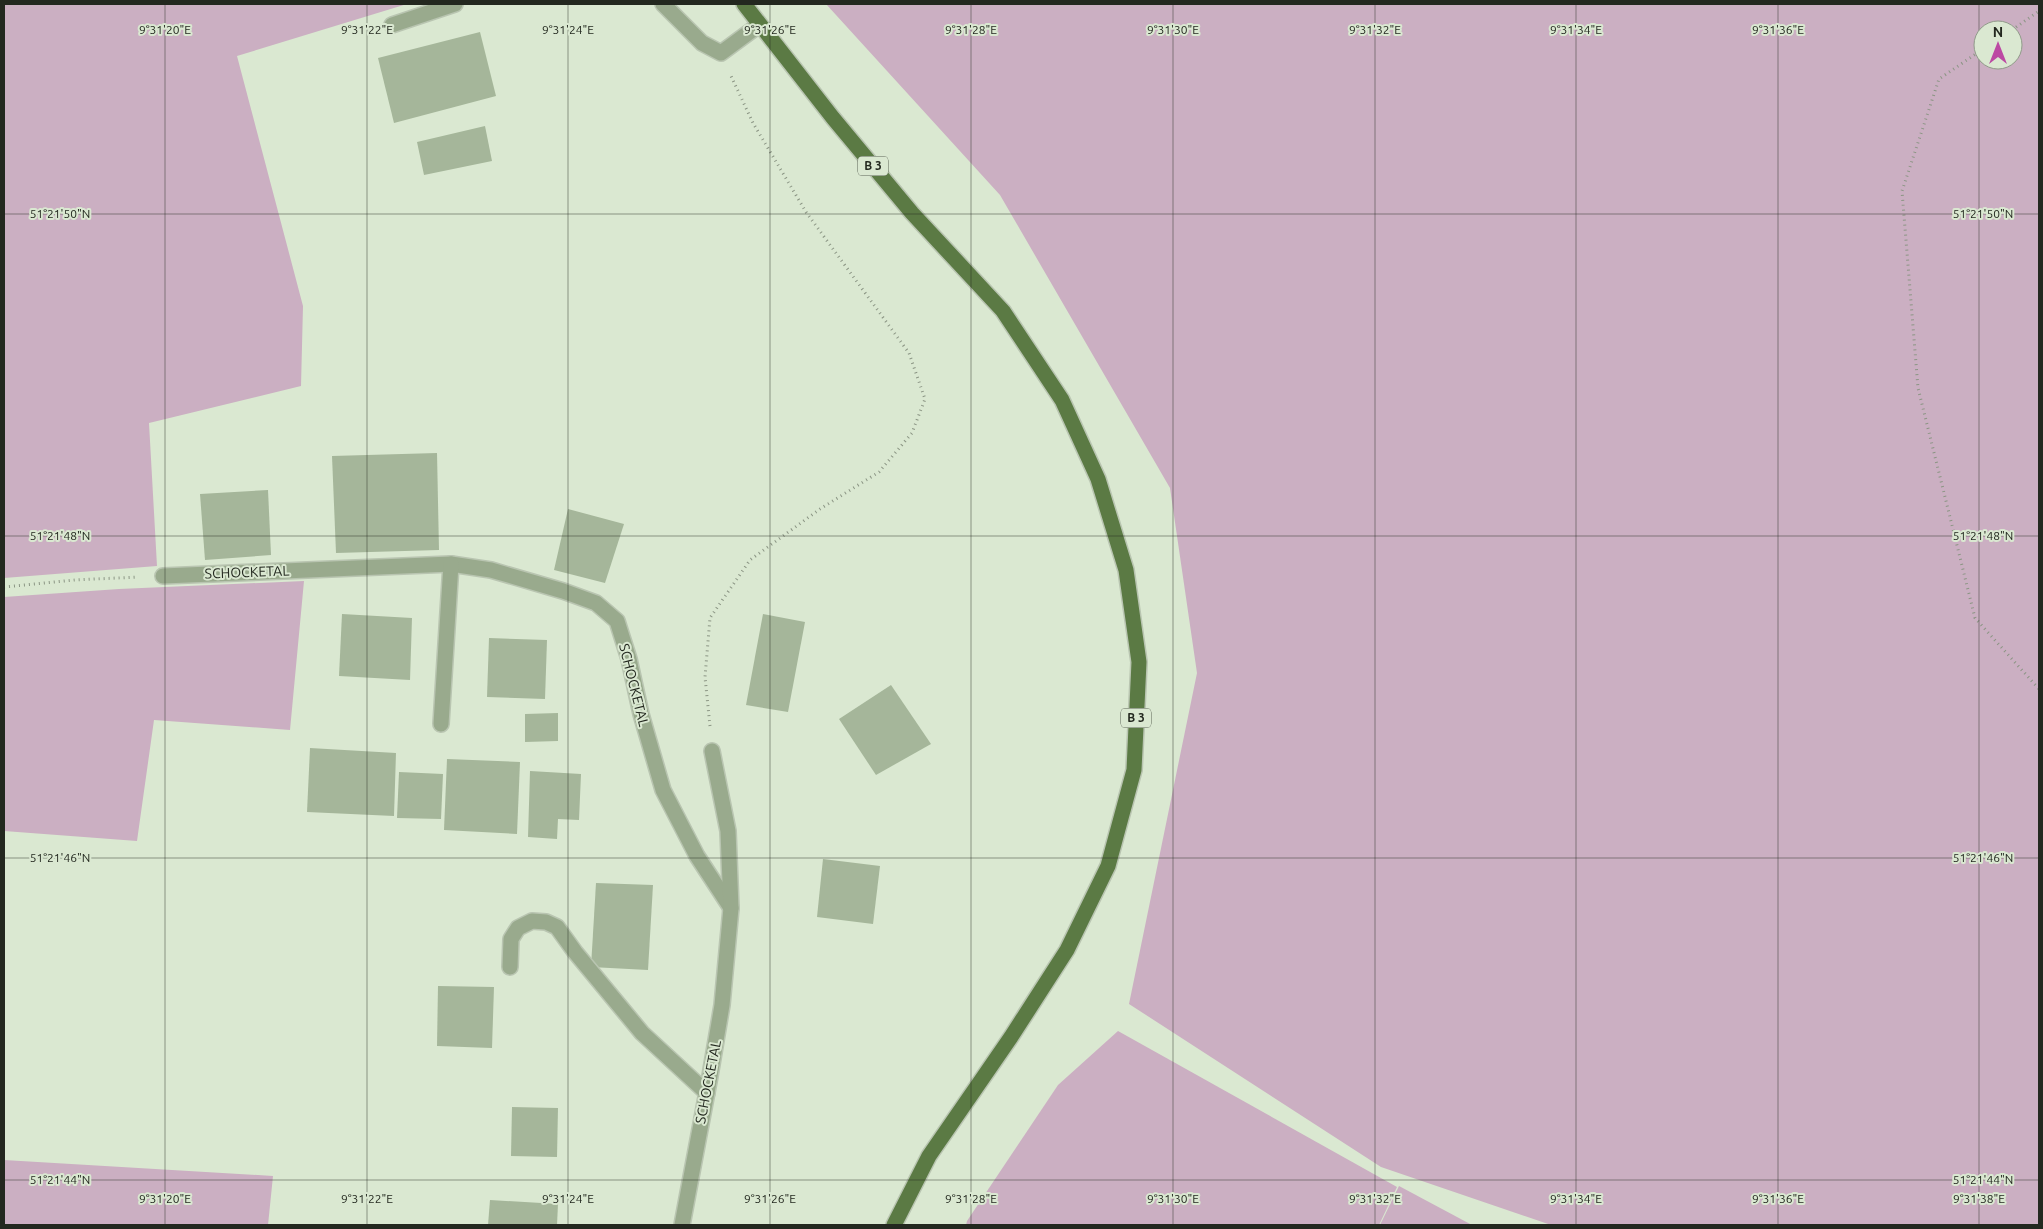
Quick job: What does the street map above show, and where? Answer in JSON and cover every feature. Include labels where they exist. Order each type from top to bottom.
[{"type":"main road","name":"B 3","points":[[744,4],[912,213],[1002,311],[1062,400],[1098,479],[1123,560],[1139,662],[1134,770],[1108,866],[1068,950],[1011,1037],[928,1156],[894,1225]]},
{"type":"street","points":[[392,25],[455,4]]},
{"type":"street","points":[[663,4],[702,43],[721,52],[759,25]]},
{"type":"street","points":[[441,724],[451,564]]},
{"type":"street","name":"SCHOCKETAL","points":[[163,576],[451,564],[491,570],[564,591],[596,603],[617,621],[629,659],[641,714],[662,790],[697,856],[731,908]]},
{"type":"street","name":"SCHOCKETAL","points":[[682,1225],[722,1005],[731,908],[728,831],[712,751]]},
{"type":"street","points":[[510,967],[511,939],[518,928],[532,921],[546,922],[557,927],[575,952],[642,1033],[707,1093]]},
{"type":"path","points":[[2023,22],[2039,11]]},
{"type":"path","points":[[712,751],[705,677],[710,618],[750,560],[820,509],[879,472],[912,433],[924,399],[908,353],[806,212],[752,123],[721,52]]},
{"type":"path","points":[[1973,57],[1939,79],[1902,191],[1918,388],[1975,618],[2039,688]]},
{"type":"path","points":[[4,586],[75,580],[163,576]]},
{"type":"shaded area","points":[[4,4],[407,4],[237,56],[303,306],[301,386],[149,423],[157,566],[4,578]]},
{"type":"shaded area","points":[[826,4],[2039,4],[2039,1225],[1551,1225],[1381,1167],[1129,1004],[1197,673],[1170,488],[1000,195]]},
{"type":"shaded area","points":[[304,581],[290,730],[154,720],[137,841],[4,831],[4,597],[119,589]]},
{"type":"shaded area","points":[[1118,1031],[1397,1187],[1379,1225],[966,1225],[1058,1085]]},
{"type":"shaded area","points":[[4,1160],[273,1176],[268,1225],[4,1225]]},
{"type":"shaded area","points":[[1399,1186],[1472,1225],[1380,1225]]},
{"type":"building","points":[[480,32],[496,96],[394,123],[378,58]]},
{"type":"building","points":[[485,126],[492,161],[424,175],[417,142]]},
{"type":"building","points":[[437,453],[439,550],[336,553],[332,456]]},
{"type":"building","points":[[268,490],[271,555],[205,560],[200,494]]},
{"type":"building","points":[[568,509],[624,524],[605,583],[554,570]]},
{"type":"building","points":[[342,614],[412,618],[410,680],[339,676]]},
{"type":"building","points":[[763,614],[805,622],[788,712],[746,705]]},
{"type":"building","points":[[489,638],[547,640],[545,699],[487,697]]},
{"type":"building","points":[[891,685],[931,744],[876,775],[839,719]]},
{"type":"building","points":[[558,713],[558,741],[525,742],[525,714]]},
{"type":"building","points":[[310,748],[396,753],[394,816],[307,812]]},
{"type":"building","points":[[447,759],[520,762],[517,834],[444,830]]},
{"type":"building","points":[[530,771],[581,774],[579,820],[558,819],[557,839],[528,837]]},
{"type":"building","points":[[399,772],[443,774],[441,819],[397,818]]},
{"type":"building","points":[[823,859],[880,866],[873,924],[817,917]]},
{"type":"building","points":[[596,883],[653,885],[648,970],[591,967]]},
{"type":"building","points":[[438,986],[494,987],[492,1048],[437,1046]]},
{"type":"building","points":[[512,1107],[558,1108],[557,1157],[511,1156]]},
{"type":"building","points":[[490,1200],[558,1204],[557,1225],[488,1225]]}]
